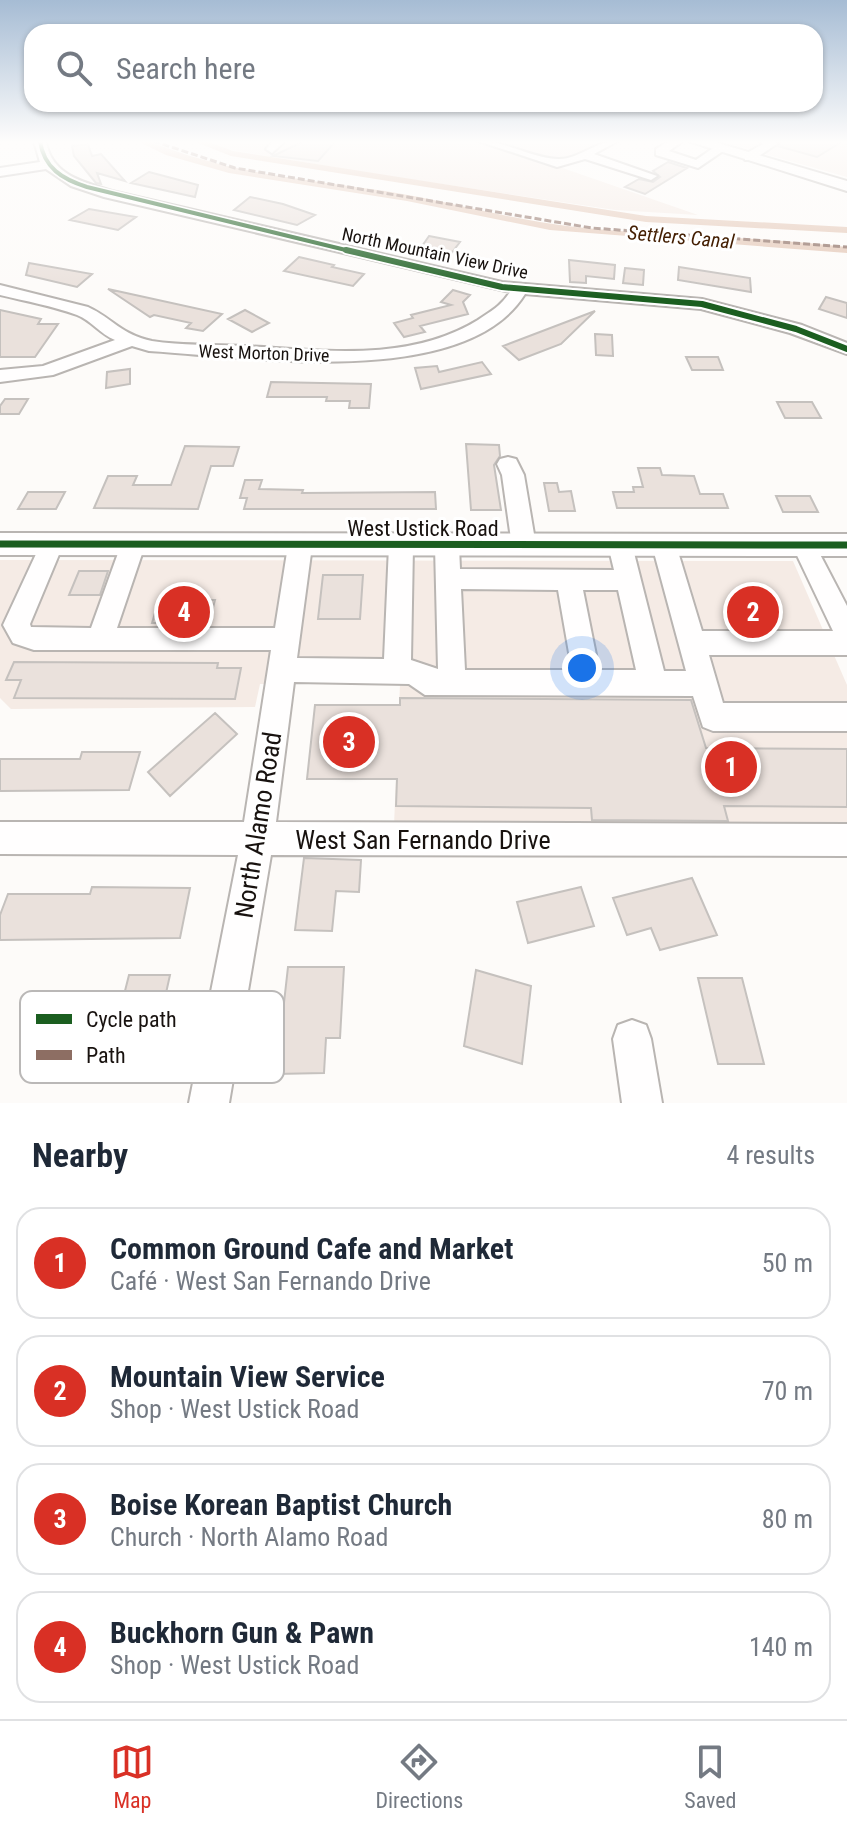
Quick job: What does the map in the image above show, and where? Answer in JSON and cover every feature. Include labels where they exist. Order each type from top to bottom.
[{"type":"main road","name":"West Ustick Road","points":[[0,544],[847,545]]},
{"type":"street","name":"North Mountain View Drive","points":[[104,192],[520,289],[702,304],[796,329],[847,349]]},
{"type":"street","name":"West Morton Drive","points":[[0,290],[82,311],[128,341],[170,349],[317,356],[403,352],[444,342],[476,328],[508,308],[520,289]]},
{"type":"street","points":[[0,376],[46,371],[128,341]]},
{"type":"street","points":[[508,464],[513,475],[524,546]]},
{"type":"street","points":[[51,545],[16,625],[22,635],[34,639],[100,638],[284,654],[397,672],[416,672],[425,682],[703,684]]},
{"type":"street","points":[[100,638],[133,545]]},
{"type":"street","points":[[620,545],[653,683]]},
{"type":"street","points":[[664,545],[713,717],[847,717]]},
{"type":"street","points":[[804,545],[847,633]]},
{"type":"street","name":"North Alamo Road","points":[[229,991],[257,840],[300,546]]},
{"type":"street","points":[[397,672],[401,546]]},
{"type":"street","points":[[447,546],[452,682]]},
{"type":"street","points":[[449,579],[628,580]]},
{"type":"street","points":[[569,580],[588,683]]},
{"type":"street","points":[[692,643],[847,643]]},
{"type":"street","name":"West San Fernando Drive","points":[[0,838],[847,840]]},
{"type":"street","points":[[632,1039],[642,1103]]},
{"type":"street","name":"North Alamo Road","points":[[209,1103],[213,1083]]},
{"type":"shaded area","points":[[498,192],[633,192],[698,215],[615,210]]},
{"type":"shaded area","points":[[0,560],[793,561],[847,685],[847,853],[393,849],[400,684],[260,684],[255,707],[11,709],[0,698]]},
{"type":"building","points":[[174,192],[196,192],[195,197]]},
{"type":"building","points":[[250,197],[315,215],[297,225],[234,210]]},
{"type":"building","points":[[89,209],[136,217],[118,230],[70,220]]},
{"type":"building","points":[[429,236],[460,242],[450,255],[420,249]]},
{"type":"building","points":[[299,257],[364,274],[353,286],[284,271]]},
{"type":"building","points":[[569,260],[615,265],[614,279],[586,276],[586,283],[570,282]]},
{"type":"building","points":[[29,263],[92,274],[77,287],[26,275]]},
{"type":"building","points":[[679,267],[750,278],[751,292],[678,280]]},
{"type":"building","points":[[625,268],[644,270],[643,285],[623,283]]},
{"type":"building","points":[[108,289],[222,314],[203,331],[186,328],[191,323],[154,315],[150,317]]},
{"type":"building","points":[[453,290],[470,295],[463,302],[468,314],[420,326],[425,332],[404,337],[394,323],[413,318],[411,315],[451,305],[441,302]]},
{"type":"building","points":[[826,297],[847,303],[847,318],[819,309]]},
{"type":"building","points":[[0,310],[41,319],[38,324],[58,324],[35,357],[0,357]]},
{"type":"building","points":[[245,310],[269,323],[252,332],[228,319]]},
{"type":"building","points":[[595,311],[561,344],[519,360],[503,346]]},
{"type":"building","points":[[595,334],[612,335],[613,356],[596,355]]},
{"type":"building","points":[[686,357],[718,357],[723,370],[692,370]]},
{"type":"building","points":[[482,362],[491,374],[421,389],[415,368],[437,366],[439,372]]},
{"type":"building","points":[[130,369],[130,384],[106,388],[107,372]]},
{"type":"building","points":[[271,382],[371,384],[369,408],[349,408],[350,401],[326,401],[327,397],[267,397]]},
{"type":"building","points":[[5,399],[28,399],[19,414],[0,414],[0,406]]},
{"type":"building","points":[[777,402],[812,402],[821,418],[785,418]]},
{"type":"building","points":[[466,444],[499,445],[500,456],[494,465],[501,510],[471,510]]},
{"type":"building","points":[[185,446],[239,447],[233,466],[211,466],[198,509],[94,508],[108,476],[137,476],[133,485],[171,485]]},
{"type":"building","points":[[638,468],[660,468],[662,475],[694,476],[700,494],[723,494],[728,508],[617,508],[613,492],[634,492],[633,487],[643,487]]},
{"type":"building","points":[[245,480],[262,480],[259,489],[303,490],[302,493],[435,492],[436,509],[244,509],[247,498],[240,498]]},
{"type":"building","points":[[544,483],[557,483],[559,492],[571,491],[575,511],[549,511]]},
{"type":"building","points":[[28,492],[65,492],[56,509],[18,509]]},
{"type":"building","points":[[776,496],[810,496],[818,512],[783,512]]},
{"type":"building","points":[[79,571],[108,571],[100,595],[69,595]]},
{"type":"building","points":[[323,575],[363,575],[360,619],[318,619]]},
{"type":"building","points":[[159,600],[215,600],[209,623],[152,623]]},
{"type":"building","points":[[730,601],[768,601],[777,623],[738,623]]},
{"type":"building","points":[[14,662],[218,663],[217,668],[241,668],[235,699],[14,698],[21,680],[6,680]]},
{"type":"building","points":[[400,698],[691,700],[706,748],[847,749],[847,807],[724,806],[728,821],[592,820],[591,808],[396,806],[397,779],[307,779],[315,705],[400,705]]},
{"type":"building","points":[[215,713],[237,734],[170,796],[148,772]]},
{"type":"building","points":[[82,752],[140,752],[129,790],[0,791],[0,759],[80,759]]},
{"type":"building","points":[[304,858],[361,860],[359,892],[336,891],[332,931],[295,930]]},
{"type":"building","points":[[692,878],[717,935],[660,950],[651,928],[627,935],[613,898]]},
{"type":"building","points":[[92,887],[190,888],[180,938],[0,940],[0,915],[8,894],[90,894]]},
{"type":"building","points":[[581,887],[594,926],[528,943],[517,902]]},
{"type":"building","points":[[288,967],[344,967],[340,1038],[326,1038],[324,1073],[284,1074],[284,1003]]},
{"type":"building","points":[[476,970],[531,986],[522,1064],[464,1046]]},
{"type":"building","points":[[129,975],[170,975],[166,991],[125,991]]},
{"type":"building","points":[[698,978],[742,978],[764,1064],[718,1064]]},
{"type":"waterway","name":"Settlers Canal","points":[[369,192],[550,227],[608,234],[779,243],[847,250]]},
{"type":"waterway","points":[[479,192],[646,219],[847,230]]},
{"type":"marked path","points":[[392,192],[623,232],[847,247]]},
{"type":"cycle path","points":[[104,192],[502,287],[702,304],[796,329],[847,349]]},
{"type":"cycle path","points":[[0,544],[847,545]]},
{"type":"place","name":"Buckhorn Gun & Pawn","points":[[184,612]]},
{"type":"place","name":"Mountain View Service","points":[[753,612]]},
{"type":"place","name":"Boise Korean Baptist Church","points":[[349,742]]},
{"type":"place","name":"Common Ground Cafe and Market","points":[[731,767]]}]
